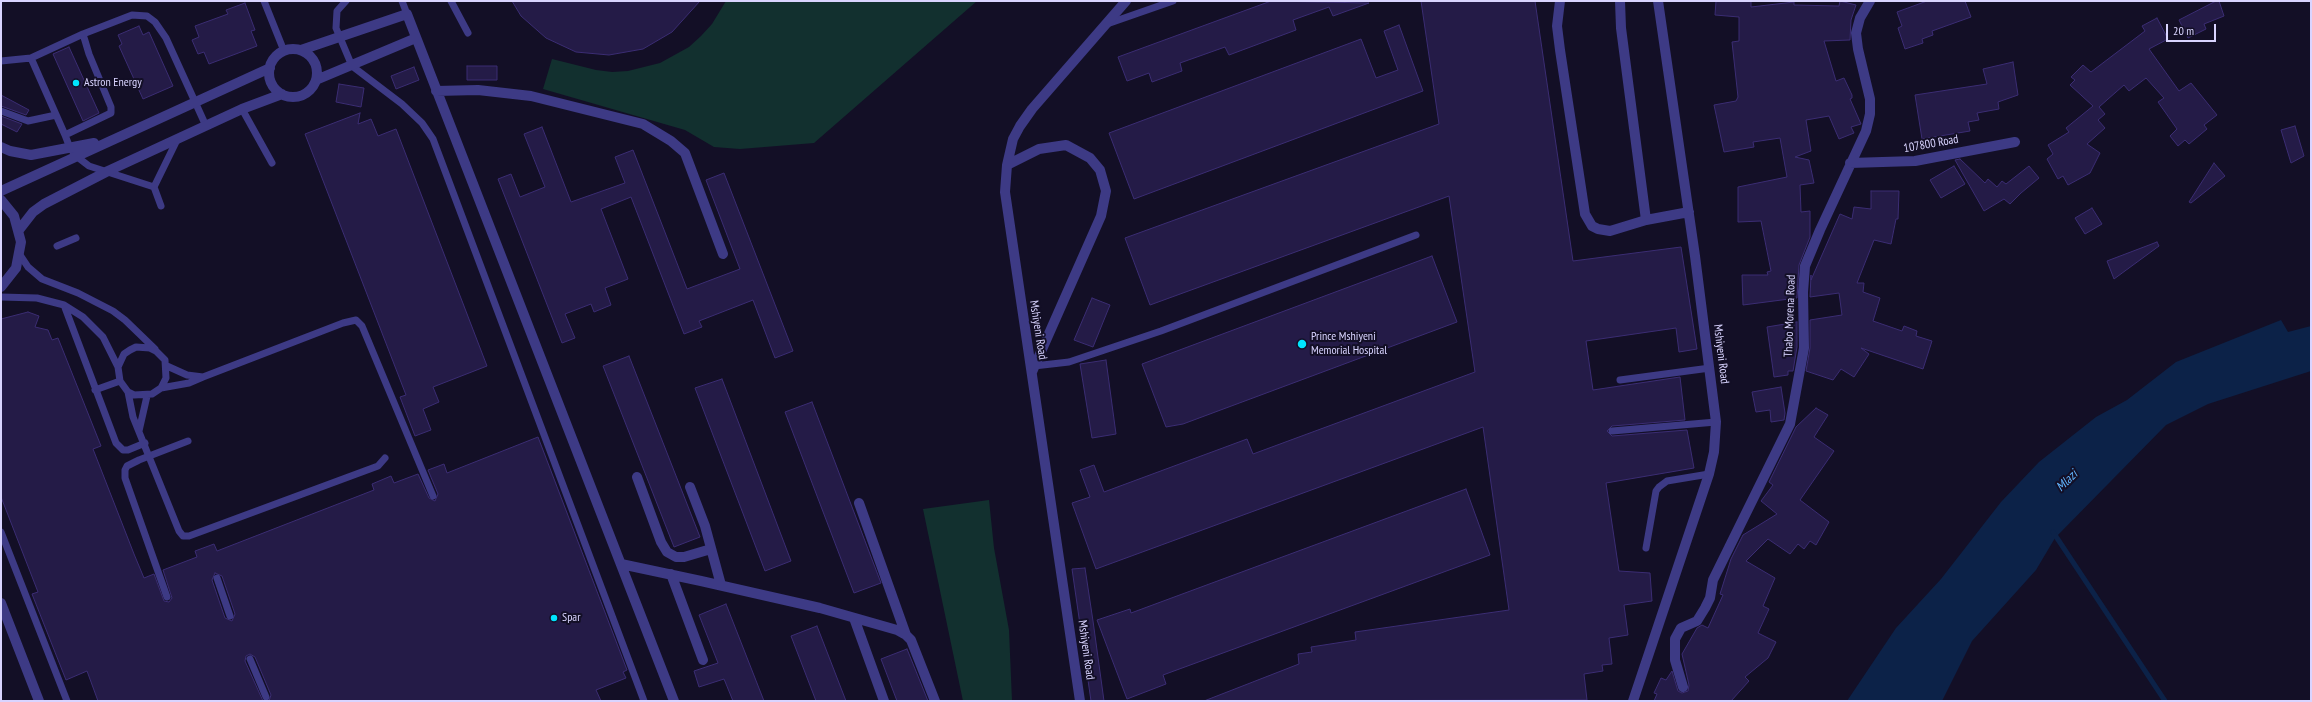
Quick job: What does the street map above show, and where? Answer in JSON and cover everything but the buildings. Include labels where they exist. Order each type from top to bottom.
[{"type":"street","name":"Mshiyeni Road","points":[[1080,701],[1033,369],[1005,192],[1007,165],[1013,139],[1032,109],[1126,1]]},
{"type":"street","points":[[1560,1],[1558,13],[1558,38],[1585,214],[1592,226],[1610,231],[1646,220],[1688,212]]},
{"type":"street","points":[[1620,1],[1622,36],[1646,220]]},
{"type":"street","name":"Mshiyeni Road","points":[[1633,701],[1709,474],[1714,452],[1716,422],[1710,368],[1658,1]]},
{"type":"street","name":"Thabo Morena Road","points":[[1683,687],[1675,660],[1675,639],[1681,628],[1696,621],[1705,608],[1710,598],[1713,580],[1729,545],[1790,424],[1804,348],[1803,292],[1805,266],[1850,163],[1866,131],[1870,114],[1870,99],[1858,49],[1856,33],[1860,18],[1870,1]]},
{"type":"street","points":[[301,50],[312,57],[317,68],[316,80],[311,90],[302,96],[291,97],[282,94],[274,87],[270,78],[270,68],[275,58],[284,51],[301,50],[407,14],[674,701]]},
{"type":"street","points":[[316,80],[416,38]]},
{"type":"street","points":[[1,191],[73,152],[111,139],[270,68]]},
{"type":"street","points":[[436,91],[478,90],[531,96],[643,124],[671,141],[685,153],[724,254]]},
{"type":"street","points":[[20,230],[33,212],[44,204],[108,171],[242,109],[282,94]]},
{"type":"street","name":"107800 Road","points":[[1850,163],[1915,161],[2015,142]]},
{"type":"street","points":[[1007,165],[1039,149],[1066,145],[1090,158],[1100,170],[1106,192],[1101,216],[1033,369]]},
{"type":"street","points":[[1,147],[31,155],[73,152]]},
{"type":"street","points":[[1,200],[14,216],[20,230],[20,255],[16,268],[1,287]]},
{"type":"street","points":[[637,477],[661,542],[667,552],[676,556],[684,557],[711,549]]},
{"type":"street","points":[[690,487],[705,526],[721,585]]},
{"type":"street","points":[[859,503],[906,635],[916,651],[935,701]]},
{"type":"street","points":[[621,564],[721,585],[854,618],[897,630],[906,635]]},
{"type":"street","points":[[671,574],[703,660]]},
{"type":"street","points":[[1,603],[39,701]]},
{"type":"street","points":[[854,618],[884,701]]},
{"type":"lane","points":[[264,1],[284,51]]},
{"type":"lane","points":[[346,1],[337,11],[336,28],[352,66],[402,104],[422,123],[433,139],[644,701]]},
{"type":"lane","points":[[402,1],[407,14]]},
{"type":"lane","points":[[451,1],[468,33]]},
{"type":"lane","points":[[1106,24],[1173,1]]},
{"type":"lane","points":[[1,61],[31,58],[83,34],[132,15],[147,16],[155,22],[166,38],[194,103],[206,126]]},
{"type":"lane","points":[[65,135],[111,113],[111,107],[89,54],[83,34]]},
{"type":"lane","points":[[31,58],[73,152],[89,166],[154,187]]},
{"type":"lane","points":[[242,109],[272,163]]},
{"type":"lane","points":[[1,111],[28,121],[56,115]]},
{"type":"lane","points":[[161,206],[154,187],[177,140]]},
{"type":"lane","points":[[1033,369],[1070,362],[1162,331],[1416,235]]},
{"type":"lane","points":[[57,246],[76,238]]},
{"type":"lane","points":[[20,255],[28,267],[42,279],[78,293],[113,310],[125,320],[161,355],[167,366],[166,378],[161,388]]},
{"type":"lane","points":[[1,297],[37,298],[64,305],[83,317],[94,327],[110,348],[118,367],[120,381],[128,392],[133,417],[150,455],[179,531],[183,536],[189,536],[378,466],[384,458]]},
{"type":"lane","points":[[64,305],[95,390],[119,447],[128,450],[144,443]]},
{"type":"lane","points":[[128,392],[140,396],[147,396],[161,388],[189,383],[203,376],[333,326],[356,320],[362,326],[433,496]]},
{"type":"lane","points":[[118,367],[124,354],[136,348],[150,348],[156,350]]},
{"type":"lane","points":[[167,366],[187,375],[203,376]]},
{"type":"lane","points":[[1620,380],[1710,368]]},
{"type":"lane","points":[[95,390],[120,381]]},
{"type":"lane","points":[[139,431],[147,396]]},
{"type":"lane","points":[[1612,431],[1716,422]]},
{"type":"lane","points":[[168,597],[124,474],[127,466],[150,455],[188,441]]},
{"type":"lane","points":[[1646,548],[1658,487],[1667,482],[1709,474]]},
{"type":"lane","points":[[1,532],[67,701]]},
{"type":"lane","points":[[217,578],[230,616]]},
{"type":"lane","points":[[250,659],[266,697]]},
{"type":"green space","points":[[726,1],[977,1],[814,143],[740,149],[714,147],[685,130],[543,89],[552,59],[596,70],[612,72],[628,71],[660,63],[689,47],[701,36],[712,24]]},
{"type":"green space","points":[[989,500],[994,548],[1009,630],[1012,701],[963,701],[923,509]]},
{"type":"water","name":"Mlazi","points":[[2281,320],[2288,332],[2311,326],[2311,371],[2208,404],[2166,425],[2055,538],[2036,570],[1972,641],[1942,701],[1847,701],[1896,628],[1941,579],[2001,502],[2039,462],[2096,417],[2127,400],[2176,362]]},
{"type":"waterway","points":[[2053,532],[2165,701]]},
{"type":"place","name":"Astron Energy","points":[[76,83]]},
{"type":"place","name":"Prince Mshiyeni Memorial Hospital","points":[[1302,344]]},
{"type":"place","name":"Spar","points":[[554,618]]}]
